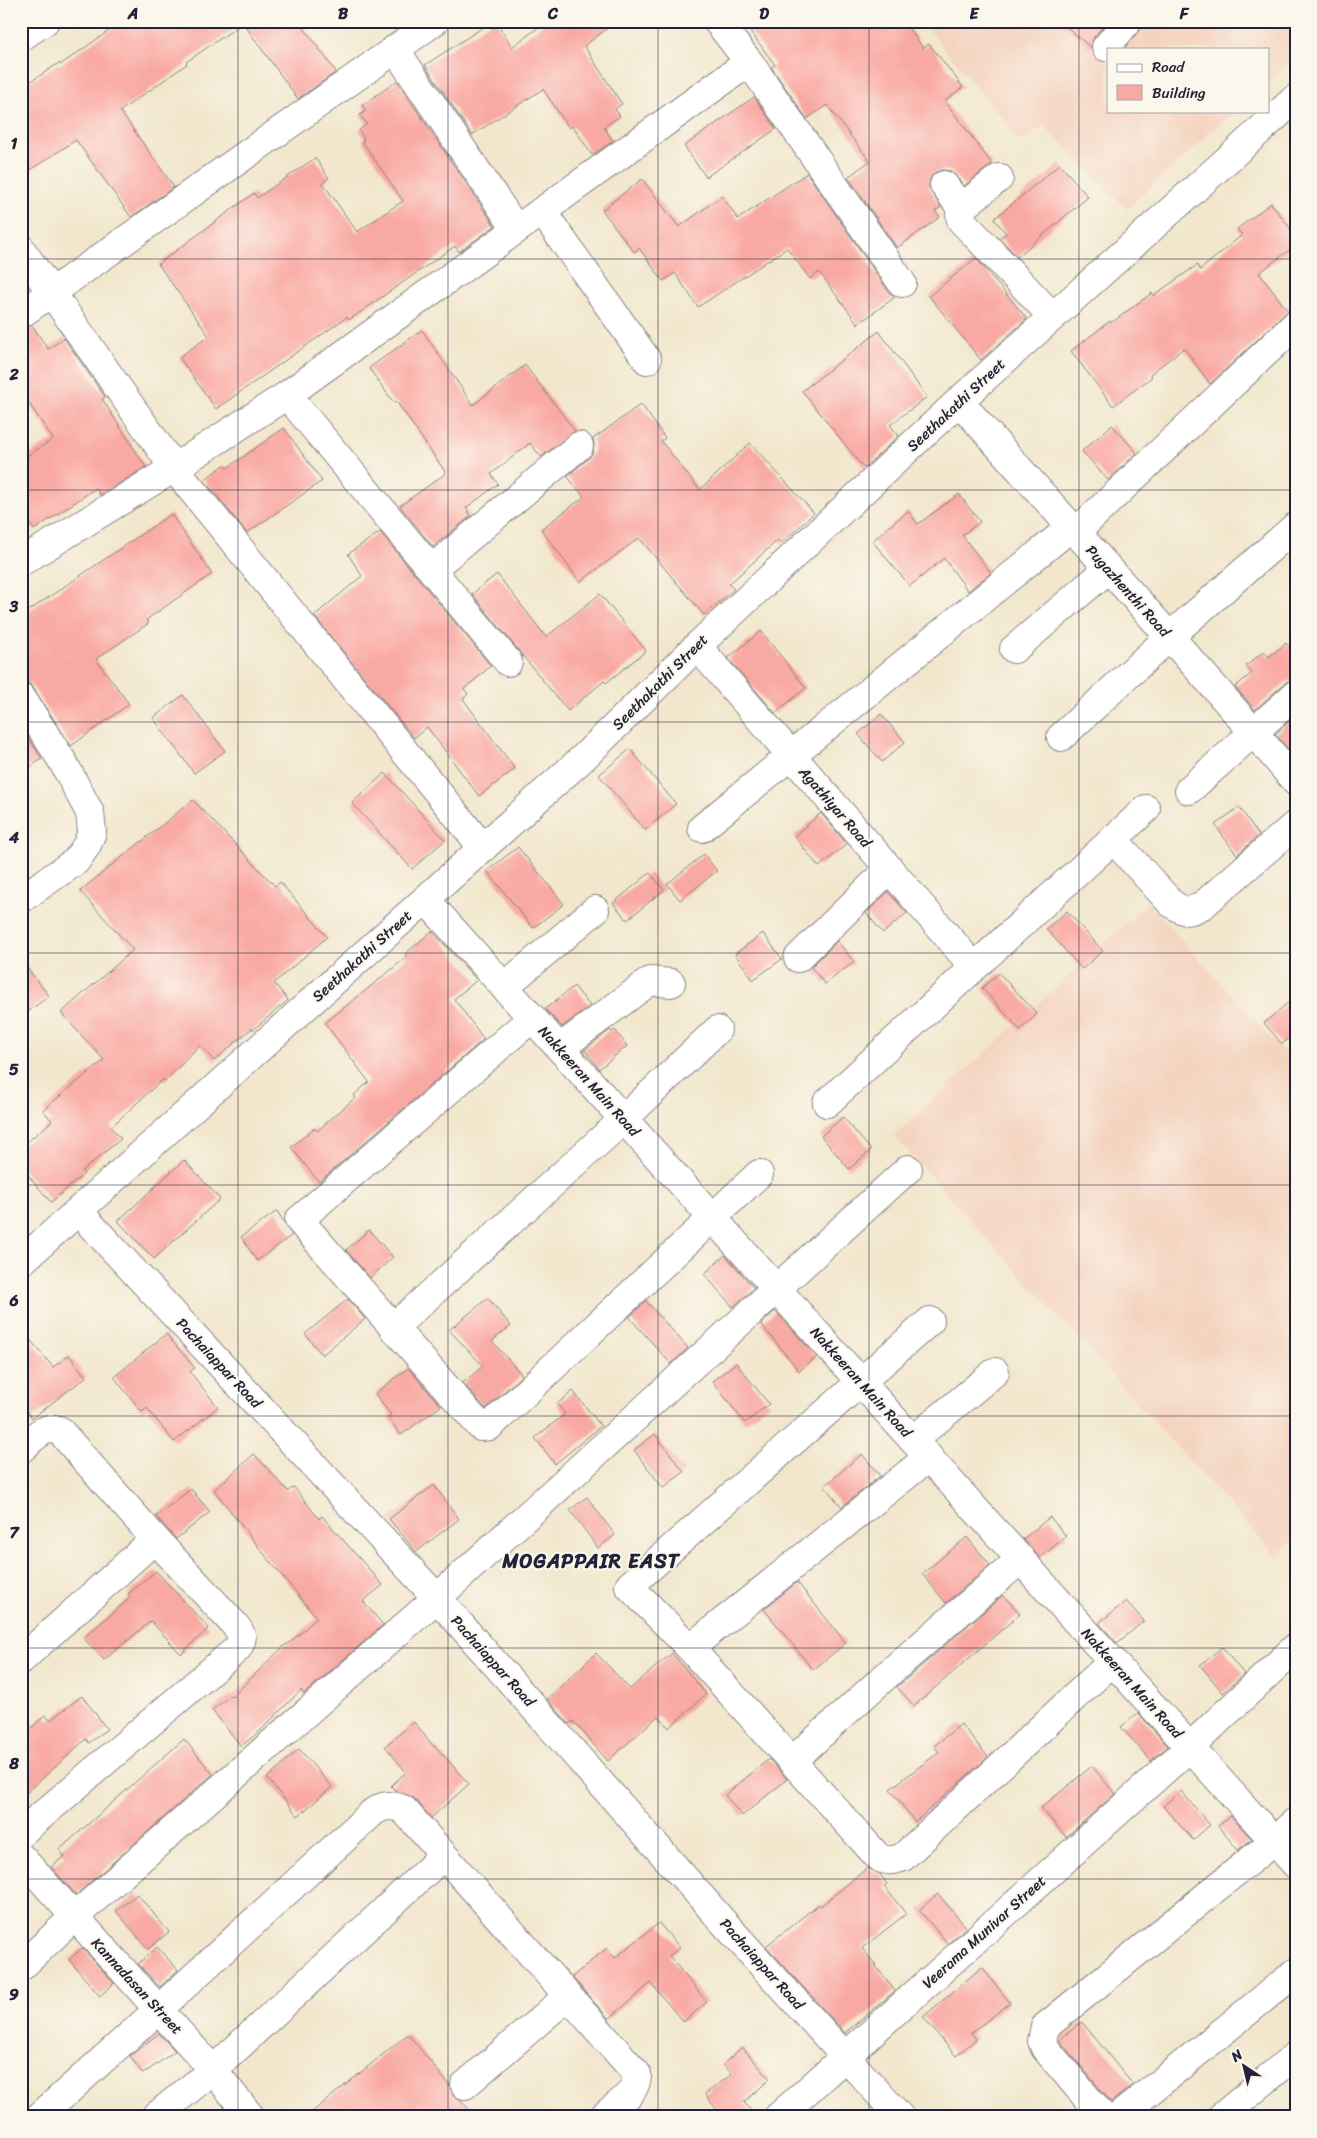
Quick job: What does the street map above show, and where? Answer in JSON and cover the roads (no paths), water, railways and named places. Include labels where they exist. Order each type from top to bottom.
[{"type":"street","points":[[21,37],[45,21]]},
{"type":"street","points":[[21,314],[435,21]]},
{"type":"street","points":[[717,21],[749,62],[902,283]]},
{"type":"street","points":[[1106,47],[1128,21]]},
{"type":"street","points":[[396,50],[516,229]]},
{"type":"street","points":[[21,562],[174,468],[287,395],[749,62]]},
{"type":"street","name":"Seethakathi Street","points":[[21,1262],[584,757],[696,646],[959,402],[1296,98]]},
{"type":"street","points":[[998,178],[962,208],[960,213],[961,220],[1053,316]]},
{"type":"street","points":[[944,185],[962,208]]},
{"type":"street","points":[[542,210],[647,360]]},
{"type":"street","points":[[21,249],[174,468],[483,848]]},
{"type":"street","points":[[702,828],[1073,530],[1296,324]]},
{"type":"street","points":[[287,395],[433,568],[508,662]]},
{"type":"street","name":"Pugazhenthi Road","points":[[959,402],[1169,636],[1296,782]]},
{"type":"street","points":[[433,568],[579,446]]},
{"type":"street","points":[[1061,737],[1169,636],[1296,526]]},
{"type":"street","points":[[1014,649],[1108,569]]},
{"type":"street","name":"Agathiyar Road","points":[[696,646],[974,967]]},
{"type":"street","points":[[1189,790],[1296,694]]},
{"type":"street","points":[[21,697],[63,762],[90,813],[92,832],[87,846],[76,861],[21,899]]},
{"type":"street","points":[[827,1103],[1146,809]]},
{"type":"street","points":[[1113,839],[1171,903],[1181,910],[1191,912],[1203,905],[1296,824]]},
{"type":"street","points":[[798,958],[889,869]]},
{"type":"street","name":"Nakkeeran Main Road","points":[[426,900],[1296,1865]]},
{"type":"street","points":[[504,987],[595,910]]},
{"type":"street","points":[[560,1048],[650,981],[670,983]]},
{"type":"street","points":[[532,1018],[299,1220],[477,1425],[484,1428],[490,1426],[759,1174]]},
{"type":"street","points":[[393,1328],[624,1120],[717,1030]]},
{"type":"street","points":[[21,1967],[74,1917],[437,1598],[908,1169]]},
{"type":"street","name":"Pachaiappar Road","points":[[78,1211],[437,1598],[726,1925],[900,2117]]},
{"type":"street","points":[[930,1321],[629,1586],[690,1648],[879,1858],[893,1861],[903,1857],[1113,1661]]},
{"type":"street","points":[[690,1648],[921,1449],[995,1372]]},
{"type":"street","points":[[21,1449],[43,1430],[52,1428],[59,1430],[155,1539],[242,1633],[242,1641],[237,1649],[21,1833]]},
{"type":"street","points":[[21,1660],[155,1539]]},
{"type":"street","points":[[792,1761],[889,1673],[1021,1559]]},
{"type":"street","name":"Veerama Munivar Street","points":[[778,2117],[1190,1748],[1296,1647]]},
{"type":"street","points":[[39,2117],[372,1813],[382,1806],[392,1804],[403,1809],[637,2074],[638,2082],[632,2091],[603,2117]]},
{"type":"street","points":[[1103,2117],[1045,2048],[1042,2041],[1045,2027],[1274,1841],[1296,1821]]},
{"type":"street","points":[[155,2117],[213,2070],[443,1856]]},
{"type":"street","name":"Kannadasan Street","points":[[21,1857],[213,2070],[251,2117]]},
{"type":"street","points":[[1118,2117],[1296,1972]]},
{"type":"street","points":[[465,2085],[568,1996]]},
{"type":"street","points":[[1221,2117],[1296,2054]]},
{"type":"district","name":"MOGAPPAIR EAST","points":[[591,1561]]}]
